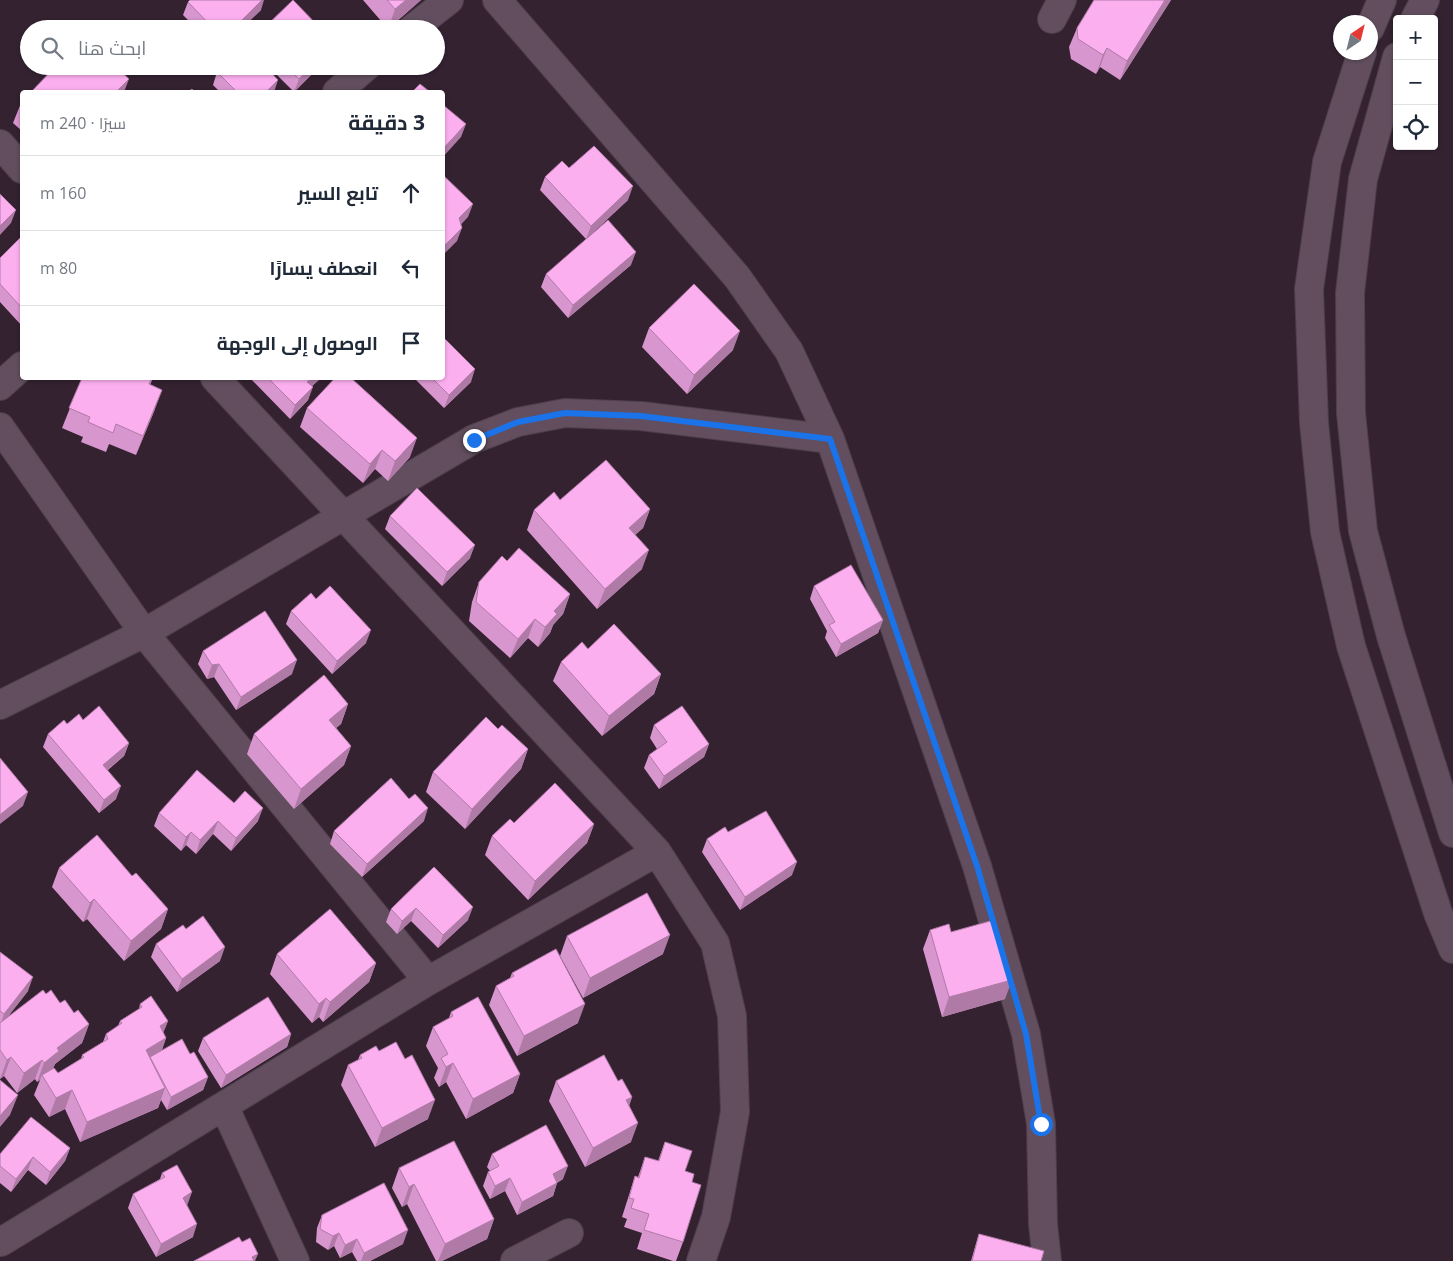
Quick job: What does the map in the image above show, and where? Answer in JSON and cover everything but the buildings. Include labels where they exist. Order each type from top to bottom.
[{"type":"street","points":[[423,20],[449,0]]},
{"type":"street","points":[[497,0],[737,277],[789,351],[830,439],[977,866],[1026,1034],[1041,1124],[1043,1224],[1047,1261]]},
{"type":"street","points":[[1376,15],[1382,0]]},
{"type":"street","points":[[1418,15],[1425,0]]},
{"type":"street","points":[[1359,60],[1327,162],[1309,289],[1315,433],[1325,532],[1351,646],[1438,913],[1453,949]]},
{"type":"street","points":[[1396,60],[1363,178],[1350,293],[1350,413],[1363,531],[1391,636],[1453,833]]},
{"type":"street","points":[[339,90],[357,75]]},
{"type":"street","points":[[0,144],[20,167]]},
{"type":"street","points":[[0,386],[20,368]]},
{"type":"street","points":[[217,380],[657,852],[715,943],[732,1016],[735,1112],[716,1217],[702,1261]]},
{"type":"street","points":[[0,705],[144,633],[474,440],[518,422],[565,413],[641,416],[830,439]]},
{"type":"street","points":[[0,427],[144,633],[428,981]]},
{"type":"street","points":[[8,1261],[0,1242],[428,981],[657,852]]},
{"type":"street","points":[[224,1106],[295,1261]]},
{"type":"street","points":[[515,1261],[569,1233]]},
{"type":"route","points":[[474,440],[518,422],[565,413],[641,416],[830,439],[977,866],[1026,1034],[1041,1124]]}]
